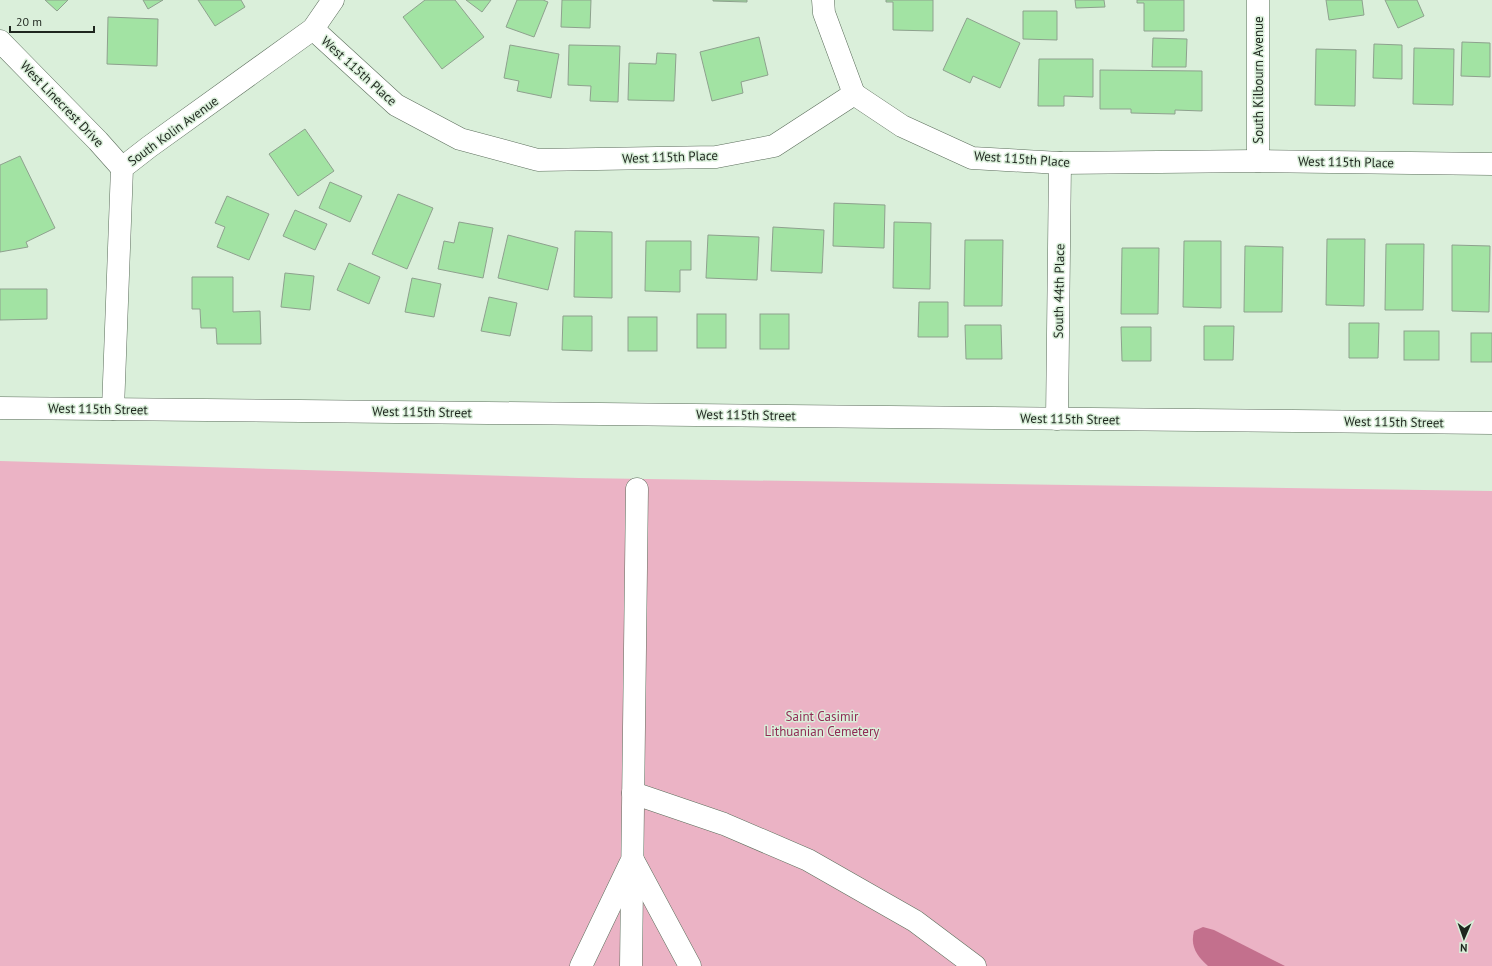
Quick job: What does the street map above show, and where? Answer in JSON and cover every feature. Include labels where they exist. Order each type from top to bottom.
[{"type":"street","name":"South Kolin Avenue","points":[[113,409],[122,168],[313,29],[334,0]]},
{"type":"street","points":[[823,0],[824,13],[854,94]]},
{"type":"street","name":"South Kilbourn Avenue","points":[[1258,0],[1258,161]]},
{"type":"street","name":"West 115th Place","points":[[313,29],[396,105],[460,139],[538,160],[716,157],[774,146],[854,94],[902,126],[972,158],[1060,163],[1258,161],[1492,164]]},
{"type":"street","name":"West Linecrest Drive","points":[[0,41],[98,141],[122,168]]},
{"type":"street","name":"South 44th Place","points":[[1057,419],[1060,163]]},
{"type":"street","name":"West 115th Street","points":[[0,408],[1492,423]]},
{"type":"street","points":[[631,966],[637,489]]},
{"type":"street","points":[[633,793],[724,824],[808,860],[915,922],[975,966]]},
{"type":"street","points":[[581,966],[632,859]]},
{"type":"street","points":[[632,859],[690,966]]},
{"type":"green space","name":"Saint Casimir Lithuanian Cemetery","points":[[0,461],[579,478],[1492,491],[1492,966],[0,966]]},
{"type":"shaded area","points":[[1203,927],[1214,930],[1285,966],[1208,966],[1195,951],[1193,942],[1194,931]]},
{"type":"building","points":[[45,0],[68,0],[57,11]]},
{"type":"building","points":[[143,0],[163,0],[148,9]]},
{"type":"building","points":[[198,0],[241,0],[245,7],[215,26]]},
{"type":"building","points":[[425,0],[455,0],[484,37],[442,69],[403,17]]},
{"type":"building","points":[[466,0],[491,0],[482,12]]},
{"type":"building","points":[[517,0],[543,0],[548,2],[534,37],[506,27]]},
{"type":"building","points":[[562,0],[591,0],[590,28],[561,27]]},
{"type":"building","points":[[747,0],[747,2],[713,1]]},
{"type":"building","points":[[886,0],[933,0],[933,31],[893,30],[893,2],[886,2]]},
{"type":"building","points":[[1075,0],[1104,0],[1105,7],[1076,8]]},
{"type":"building","points":[[1137,0],[1184,0],[1184,31],[1144,31],[1144,3],[1137,3]]},
{"type":"building","points":[[1326,0],[1362,0],[1364,15],[1329,20]]},
{"type":"building","points":[[1385,0],[1417,0],[1424,16],[1398,28]]},
{"type":"building","points":[[1023,11],[1057,11],[1057,40],[1023,39]]},
{"type":"building","points":[[108,17],[158,19],[157,66],[107,64]]},
{"type":"building","points":[[967,18],[1020,43],[1000,88],[973,76],[970,83],[943,70]]},
{"type":"building","points":[[759,37],[768,75],[741,82],[743,93],[712,101],[700,52]]},
{"type":"building","points":[[1153,38],[1187,39],[1186,67],[1152,67]]},
{"type":"building","points":[[1462,42],[1490,43],[1490,77],[1461,76]]},
{"type":"building","points":[[1374,44],[1402,45],[1402,79],[1373,78]]},
{"type":"building","points":[[510,45],[559,54],[551,98],[517,91],[519,81],[504,78]]},
{"type":"building","points":[[569,45],[620,46],[618,102],[590,101],[591,86],[568,85]]},
{"type":"building","points":[[1414,48],[1454,49],[1453,105],[1413,104]]},
{"type":"building","points":[[1316,49],[1356,50],[1355,106],[1315,105]]},
{"type":"building","points":[[657,53],[676,54],[674,101],[628,100],[629,63],[656,64]]},
{"type":"building","points":[[1039,59],[1093,59],[1093,97],[1064,96],[1064,106],[1038,106]]},
{"type":"building","points":[[1100,70],[1202,71],[1202,111],[1175,110],[1175,114],[1131,113],[1131,109],[1100,109]]},
{"type":"building","points":[[305,129],[334,171],[298,196],[269,154]]},
{"type":"building","points":[[20,156],[55,228],[26,242],[28,247],[0,252],[0,165]]},
{"type":"building","points":[[330,182],[362,196],[350,222],[319,208]]},
{"type":"building","points":[[398,194],[433,208],[407,269],[372,254]]},
{"type":"building","points":[[227,196],[269,214],[249,260],[217,247],[225,227],[215,223]]},
{"type":"building","points":[[834,203],[885,205],[884,248],[833,246]]},
{"type":"building","points":[[295,210],[327,224],[315,250],[283,236]]},
{"type":"building","points":[[459,222],[493,228],[483,278],[438,269],[444,241],[454,243]]},
{"type":"building","points":[[894,222],[931,223],[930,289],[893,288]]},
{"type":"building","points":[[773,227],[824,230],[822,273],[771,271]]},
{"type":"building","points":[[575,231],[612,232],[612,298],[574,297]]},
{"type":"building","points":[[508,235],[558,248],[548,290],[498,278]]},
{"type":"building","points":[[708,235],[759,237],[757,280],[706,278]]},
{"type":"building","points":[[1327,239],[1365,239],[1364,306],[1326,305]]},
{"type":"building","points":[[965,240],[1003,240],[1002,306],[964,306]]},
{"type":"building","points":[[646,241],[691,241],[691,270],[680,270],[680,292],[645,291]]},
{"type":"building","points":[[1184,241],[1221,241],[1221,308],[1183,307]]},
{"type":"building","points":[[1386,244],[1424,244],[1423,310],[1385,310]]},
{"type":"building","points":[[1452,245],[1490,246],[1489,312],[1452,311]]},
{"type":"building","points":[[1245,246],[1283,247],[1282,312],[1244,312]]},
{"type":"building","points":[[1122,248],[1159,248],[1158,314],[1121,314]]},
{"type":"building","points":[[349,263],[380,277],[369,304],[337,290]]},
{"type":"building","points":[[285,273],[314,276],[310,310],[281,307]]},
{"type":"building","points":[[192,277],[233,277],[233,312],[260,311],[261,344],[217,344],[216,328],[201,328],[200,309],[192,309]]},
{"type":"building","points":[[412,278],[441,284],[434,317],[405,312]]},
{"type":"building","points":[[0,289],[47,289],[47,319],[0,320]]},
{"type":"building","points":[[489,297],[517,303],[510,336],[481,331]]},
{"type":"building","points":[[919,302],[948,302],[948,337],[918,337]]},
{"type":"building","points":[[697,314],[726,314],[726,348],[697,348]]},
{"type":"building","points":[[760,314],[789,314],[789,349],[760,349]]},
{"type":"building","points":[[563,316],[592,316],[592,351],[562,350]]},
{"type":"building","points":[[628,317],[657,317],[657,351],[628,351]]},
{"type":"building","points":[[1349,323],[1379,323],[1378,358],[1349,358]]},
{"type":"building","points":[[965,325],[1001,325],[1002,359],[966,359]]},
{"type":"building","points":[[1204,326],[1234,326],[1233,360],[1204,360]]},
{"type":"building","points":[[1121,327],[1151,327],[1151,361],[1122,361]]},
{"type":"building","points":[[1404,331],[1439,331],[1439,360],[1404,360]]},
{"type":"building","points":[[1471,333],[1492,333],[1492,362],[1471,362]]}]
